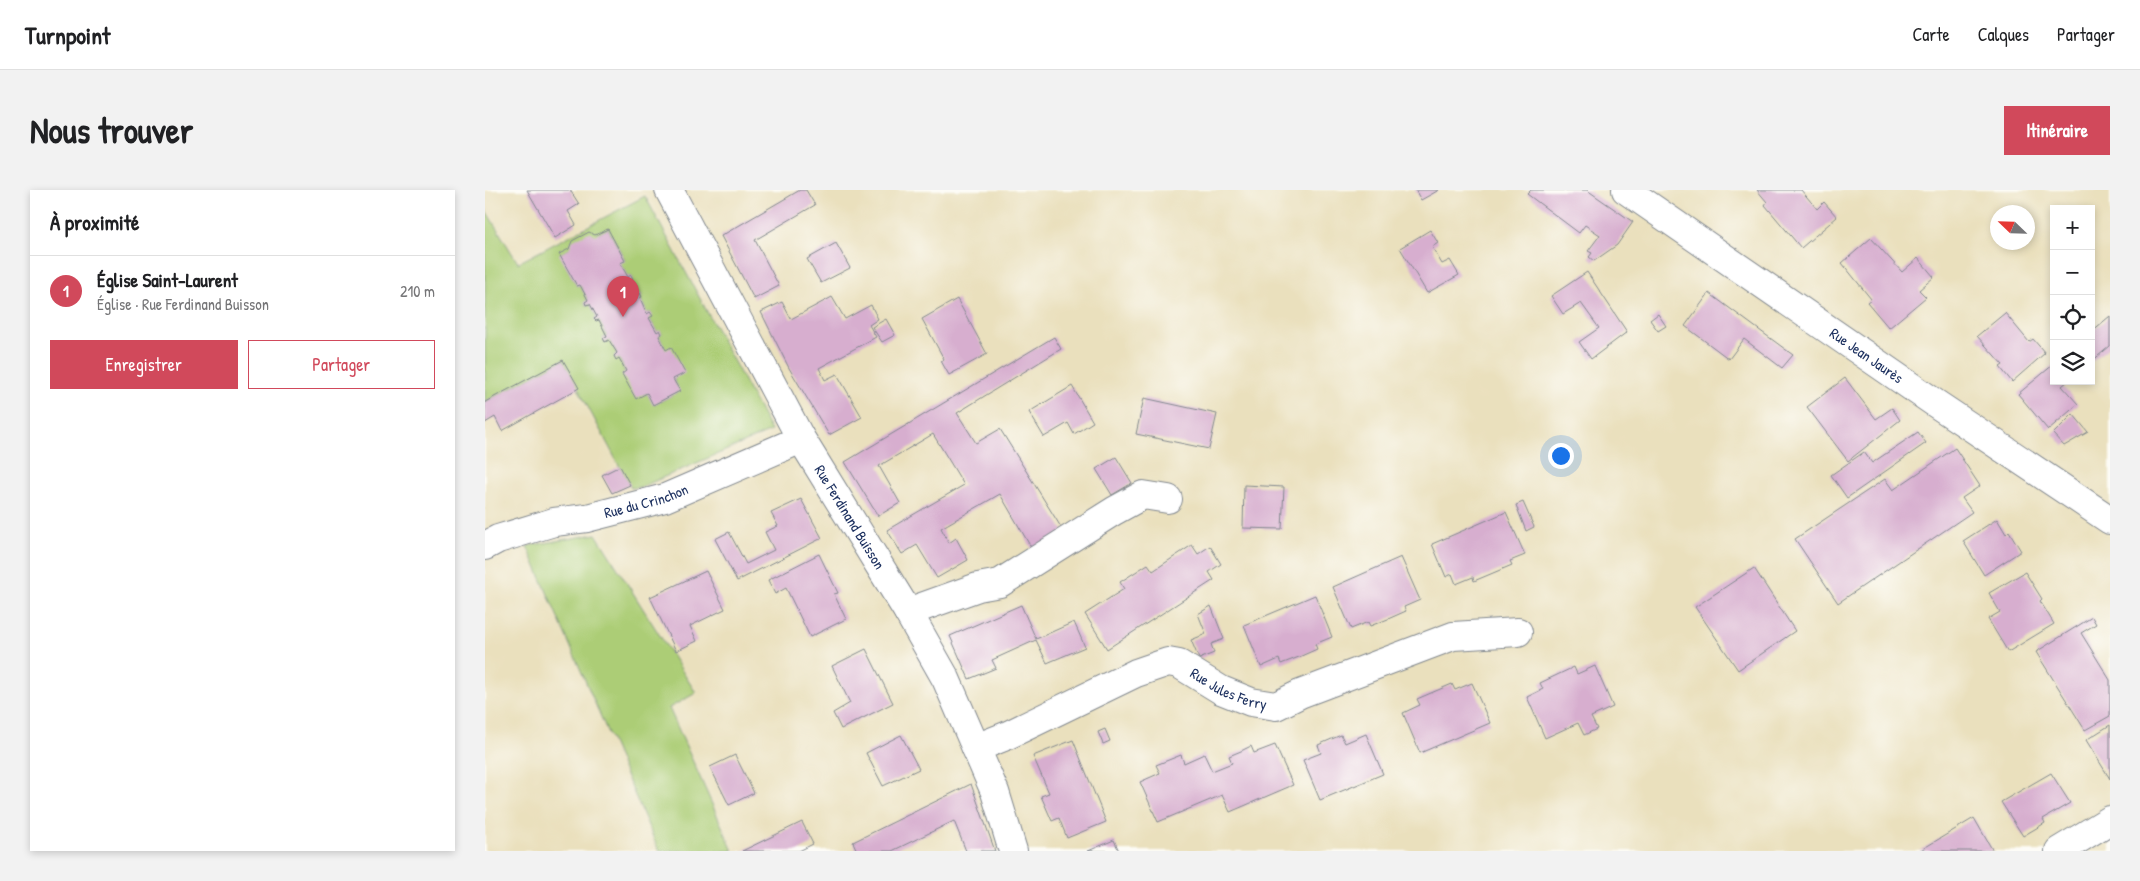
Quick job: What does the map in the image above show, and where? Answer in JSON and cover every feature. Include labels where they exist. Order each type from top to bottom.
[{"type":"street","name":"Rue Ferdinand Buisson","points":[[669,190],[800,437],[908,612],[946,679],[995,792],[1013,851]]},
{"type":"street","name":"Rue Jean Jaurès","points":[[1626,190],[1935,403],[2110,520]]},
{"type":"street","name":"Rue du Crinchon","points":[[485,546],[554,522],[587,518],[665,498],[790,444],[800,437]]},
{"type":"street","points":[[908,612],[978,588],[1000,583],[1114,511],[1143,495],[1167,499]]},
{"type":"street","name":"Rue Jules Ferry","points":[[977,748],[1136,674],[1168,662],[1179,664],[1221,690],[1251,702],[1276,706],[1300,694],[1453,636],[1518,632]]},
{"type":"street","points":[[2059,851],[2110,820]]},
{"type":"green space","points":[[645,196],[771,431],[641,487],[631,488],[563,360],[485,402],[485,209],[518,263]],"holes":[[[608,229],[625,260],[620,263],[628,277],[631,275],[633,279],[630,282],[637,295],[640,293],[642,296],[640,298],[647,314],[650,312],[652,316],[649,318],[657,332],[660,331],[662,334],[659,336],[679,391],[654,405],[647,393],[636,398],[619,358],[616,359],[614,356],[617,353],[609,340],[605,342],[603,338],[607,336],[599,320],[596,321],[594,319],[597,317],[590,304],[586,305],[585,302],[588,300],[580,285],[577,286],[560,254]]]},
{"type":"green space","points":[[596,534],[696,693],[669,708],[733,851],[659,851],[527,546]]},
{"type":"building","points":[[527,190],[570,190],[579,204],[568,211],[576,225],[555,238]]},
{"type":"building","points":[[800,190],[806,190],[815,205],[755,240],[779,286],[754,299],[721,236]]},
{"type":"building","points":[[1415,190],[1439,190],[1421,200]]},
{"type":"building","points":[[1531,190],[1587,190],[1633,222],[1617,245],[1594,261],[1589,257],[1592,253],[1588,251],[1600,235],[1585,225],[1579,233],[1527,194]]},
{"type":"building","points":[[1757,190],[1801,190],[1817,209],[1824,202],[1837,217],[1801,248],[1765,205],[1767,202]]},
{"type":"building","points":[[608,229],[625,261],[620,263],[628,277],[631,275],[633,279],[630,282],[637,295],[640,293],[642,297],[640,298],[647,314],[650,312],[653,316],[649,318],[657,332],[660,330],[662,334],[659,336],[666,350],[671,347],[685,373],[673,379],[680,391],[653,405],[647,393],[636,399],[622,374],[626,371],[619,358],[616,360],[614,356],[617,353],[609,340],[605,342],[603,338],[607,336],[599,320],[596,321],[594,319],[597,317],[590,304],[586,305],[585,302],[588,300],[580,285],[577,286],[559,254],[569,249],[572,241],[589,232],[595,235]]},
{"type":"building","points":[[1430,230],[1438,243],[1432,247],[1442,264],[1450,260],[1459,275],[1427,293],[1400,248]]},
{"type":"building","points":[[1871,238],[1902,272],[1918,258],[1934,277],[1919,290],[1926,297],[1889,328],[1867,302],[1871,299],[1842,263]]},
{"type":"building","points":[[836,243],[850,268],[821,283],[807,259]]},
{"type":"building","points":[[1587,272],[1627,332],[1591,359],[1579,342],[1599,328],[1581,303],[1563,314],[1551,296]]},
{"type":"building","points":[[1709,293],[1793,355],[1782,368],[1744,339],[1729,359],[1685,326]]},
{"type":"building","points":[[832,297],[845,319],[871,305],[878,319],[869,325],[876,337],[819,368],[825,380],[837,374],[862,417],[829,435],[789,368],[761,312],[782,302],[791,319]]},
{"type":"building","points":[[957,299],[987,354],[949,375],[941,361],[944,359],[922,319]]},
{"type":"building","points":[[2005,313],[2029,342],[2033,339],[2045,353],[2012,382],[2000,367],[2003,365],[1977,336]]},
{"type":"building","points":[[1658,314],[1666,326],[1658,331],[1650,320]]},
{"type":"building","points":[[2110,316],[2110,346],[2095,359],[2095,340],[2095,329]]},
{"type":"building","points":[[886,319],[895,335],[882,342],[872,327]]},
{"type":"building","points":[[1054,337],[1061,349],[957,413],[976,443],[1000,429],[1064,532],[1032,549],[1000,494],[941,528],[949,543],[956,538],[968,560],[937,578],[917,545],[902,554],[887,530],[964,485],[933,434],[879,466],[900,503],[878,516],[845,462]]},
{"type":"building","points":[[563,360],[579,388],[502,431],[495,417],[485,423],[485,402]]},
{"type":"building","points":[[2050,367],[2050,385],[2063,385],[2062,386],[2078,404],[2048,430],[2018,394]]},
{"type":"building","points":[[1845,378],[1876,419],[1892,408],[1900,420],[1848,461],[1807,407]]},
{"type":"building","points":[[1072,386],[1093,422],[1074,434],[1068,423],[1044,437],[1029,412]]},
{"type":"building","points":[[1144,398],[1217,414],[1209,449],[1136,434]]},
{"type":"building","points":[[2073,414],[2088,432],[2064,446],[2053,434]]},
{"type":"building","points":[[1918,432],[1926,443],[1847,498],[1831,475],[1864,452],[1872,463]]},
{"type":"building","points":[[1955,448],[1980,486],[1962,498],[1972,512],[1838,603],[1795,539],[1885,479],[1893,490]]},
{"type":"building","points":[[1116,457],[1132,483],[1112,495],[1096,469]]},
{"type":"building","points":[[620,466],[630,485],[612,493],[602,475]]},
{"type":"building","points":[[1244,485],[1284,487],[1282,529],[1243,528]]},
{"type":"building","points":[[801,499],[822,538],[737,581],[715,539],[729,532],[746,564],[774,550],[765,532],[778,526],[771,513]]},
{"type":"building","points":[[1523,502],[1534,527],[1526,531],[1516,505]]},
{"type":"building","points":[[1506,512],[1525,555],[1510,561],[1512,565],[1474,581],[1473,577],[1456,584],[1452,574],[1446,577],[1432,544]]},
{"type":"building","points":[[1997,519],[2006,534],[2009,531],[2021,551],[1984,575],[1963,541]]},
{"type":"building","points":[[1192,545],[1198,554],[1210,546],[1221,564],[1209,572],[1214,580],[1107,649],[1085,614],[1124,589],[1120,582],[1148,564],[1153,571]]},
{"type":"building","points":[[819,554],[838,593],[834,594],[846,619],[810,637],[786,588],[775,594],[768,580]]},
{"type":"building","points":[[1401,557],[1420,600],[1404,607],[1406,611],[1388,619],[1370,626],[1368,622],[1351,629],[1333,587]]},
{"type":"building","points":[[1754,568],[1795,631],[1738,670],[1695,607]]},
{"type":"building","points":[[706,571],[725,609],[690,626],[697,641],[676,651],[650,597]]},
{"type":"building","points":[[2025,572],[2042,599],[2040,601],[2054,624],[2008,652],[1988,619],[2000,612],[1989,593]]},
{"type":"building","points":[[1315,595],[1332,637],[1315,644],[1317,649],[1299,657],[1281,664],[1279,659],[1261,667],[1244,625]]},
{"type":"building","points":[[1021,605],[1036,639],[1074,622],[1085,647],[1047,663],[1036,640],[992,660],[996,668],[969,679],[950,636]]},
{"type":"building","points":[[1211,606],[1224,639],[1211,644],[1214,653],[1199,659],[1191,640],[1206,634],[1198,614]]},
{"type":"building","points":[[2092,617],[2096,624],[2081,633],[2110,680],[2110,716],[2085,730],[2036,652]]},
{"type":"building","points":[[866,649],[893,703],[841,729],[833,713],[850,703],[832,666]]},
{"type":"building","points":[[1595,666],[1613,707],[1591,717],[1597,729],[1584,735],[1578,723],[1545,738],[1527,697],[1543,689],[1540,683],[1574,667],[1577,674]]},
{"type":"building","points":[[1472,683],[1490,723],[1420,753],[1403,713],[1420,705],[1417,699],[1452,684],[1455,690]]},
{"type":"building","points":[[2110,725],[2110,779],[2086,740]]},
{"type":"building","points":[[1105,729],[1110,741],[1103,744],[1098,732]]},
{"type":"building","points":[[1366,734],[1383,774],[1320,800],[1303,760],[1321,753],[1318,745],[1341,735],[1345,743]]},
{"type":"building","points":[[901,735],[919,769],[883,786],[866,753]]},
{"type":"building","points":[[1073,740],[1106,822],[1067,838],[1059,818],[1052,821],[1041,796],[1049,793],[1033,756]]},
{"type":"building","points":[[1275,745],[1293,785],[1230,812],[1222,795],[1158,822],[1140,782],[1160,773],[1156,765],[1181,755],[1184,763],[1204,754],[1212,771],[1232,763],[1229,756],[1251,746],[1254,753]]},
{"type":"building","points":[[735,755],[754,793],[729,805],[710,767]]},
{"type":"building","points":[[2051,773],[2070,803],[2043,819],[2045,823],[2023,836],[2001,802]]},
{"type":"building","points":[[971,784],[995,851],[966,851],[954,821],[892,851],[857,851],[853,842]]},
{"type":"building","points":[[1974,818],[1993,851],[1919,851]]},
{"type":"building","points":[[802,822],[813,844],[799,851],[742,851]]},
{"type":"building","points":[[1114,840],[1119,851],[1088,851]]},
{"type":"place","name":"Église Saint-Laurent","points":[[623,317]]}]
